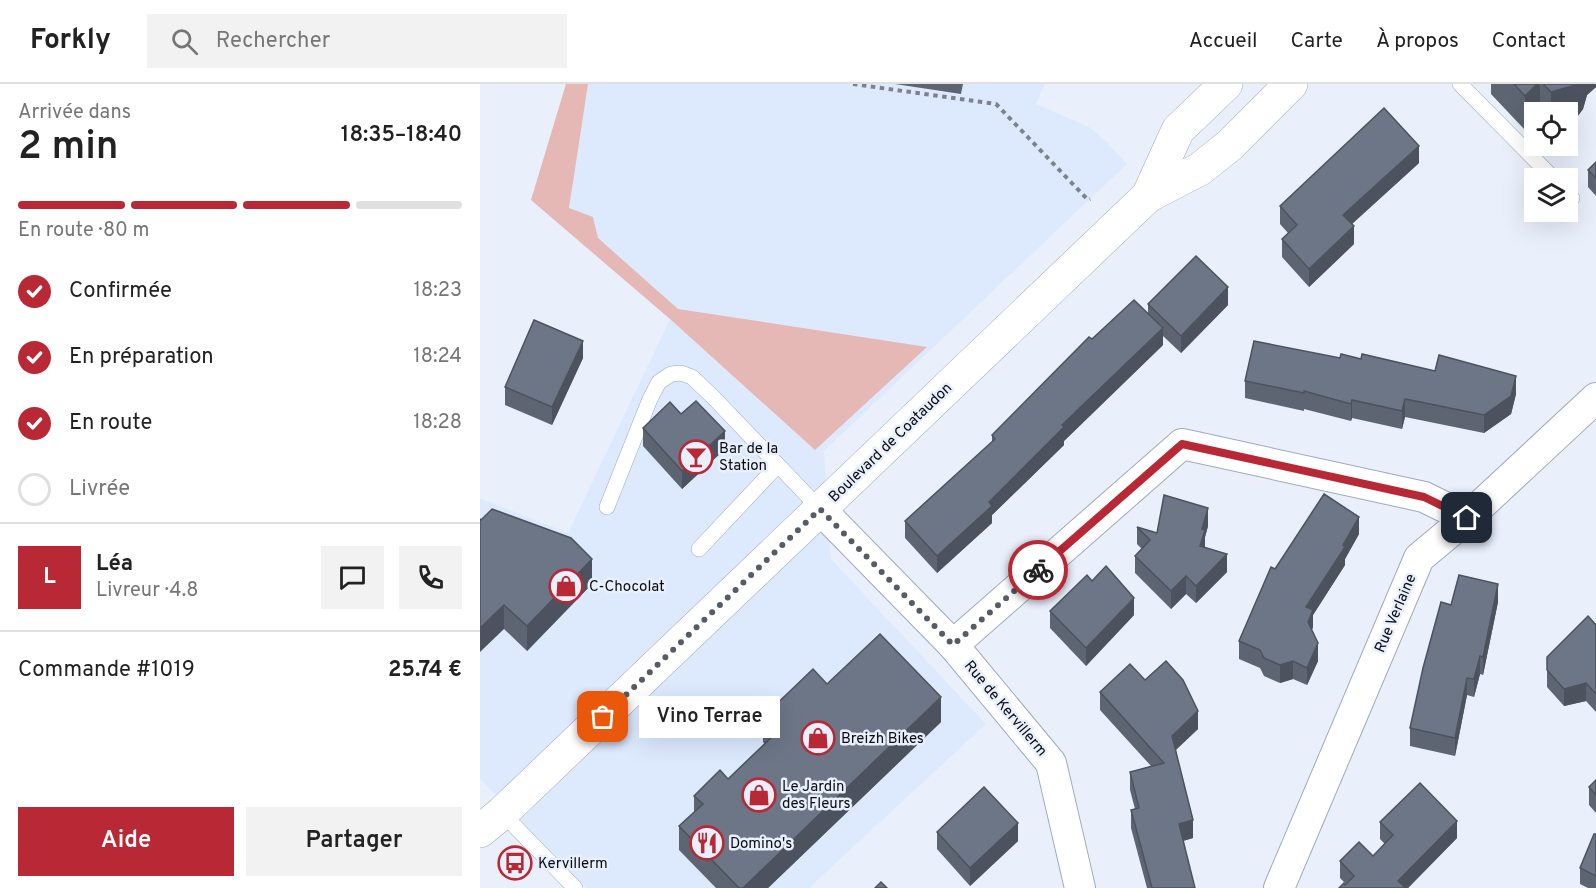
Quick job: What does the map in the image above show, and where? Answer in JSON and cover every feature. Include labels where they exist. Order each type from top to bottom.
[{"type":"main road","name":"Boulevard de Coataudon","points":[[1148,196],[1178,130],[1226,84]]},
{"type":"main road","name":"Boulevard de Coataudon","points":[[480,840],[491,822],[1148,196],[1200,169],[1230,145],[1291,84]]},
{"type":"street","name":"Rue Verlaine","points":[[1279,888],[1419,558],[1467,518],[1596,398]]},
{"type":"street","points":[[953,645],[1182,444],[1424,497],[1467,518]]},
{"type":"street","name":"Rue de Kervillerm","points":[[820,509],[953,645],[1052,762],[1080,888]]},
{"type":"lane","points":[[1461,84],[1543,168]]},
{"type":"lane","points":[[608,507],[650,399],[659,382],[671,374],[681,373],[692,377],[714,398],[820,509]]},
{"type":"lane","points":[[699,549],[777,465]]},
{"type":"lane","points":[[491,822],[575,888]]},
{"type":"path","points":[[853,84],[996,104],[1088,200],[1096,193]]},
{"type":"shaded area","points":[[566,84],[1045,84],[1036,104],[1089,127],[1105,140],[1127,164],[824,451],[831,559],[986,724],[809,888],[586,888],[480,779],[480,498],[568,533],[670,319],[531,200]]},
{"type":"shaded area","points":[[566,84],[588,84],[569,208],[593,217],[598,238],[678,309],[927,347],[815,450],[670,319],[531,200]]},
{"type":"building","points":[[1514,84],[1537,84],[1525,96]]},
{"type":"building","points":[[1543,84],[1576,84],[1551,92]]},
{"type":"building","points":[[1384,108],[1419,146],[1343,215],[1354,226],[1309,269],[1282,239],[1297,225],[1280,206]]},
{"type":"building","points":[[1596,162],[1596,178],[1588,170]]},
{"type":"building","points":[[1196,256],[1228,287],[1181,336],[1148,304]]},
{"type":"building","points":[[1134,300],[1163,328],[1062,425],[1064,427],[989,502],[992,506],[937,556],[905,521],[995,439],[992,435],[1089,337],[1092,339]]},
{"type":"building","points":[[534,320],[583,341],[552,407],[505,387]]},
{"type":"building","points":[[1254,341],[1340,358],[1341,354],[1361,359],[1362,354],[1435,371],[1439,355],[1516,376],[1511,396],[1484,415],[1405,399],[1402,411],[1352,400],[1351,404],[1304,391],[1304,393],[1245,381]]},
{"type":"building","points":[[696,401],[725,431],[682,471],[643,428],[670,402],[681,414]]},
{"type":"building","points":[[1324,494],[1359,517],[1343,545],[1345,547],[1306,607],[1313,610],[1308,622],[1318,643],[1307,668],[1293,661],[1280,665],[1264,658],[1260,650],[1239,641],[1271,567],[1275,569]]},
{"type":"building","points":[[1164,495],[1208,508],[1200,546],[1227,554],[1196,586],[1186,576],[1171,591],[1135,556],[1150,540],[1137,527],[1157,533]]},
{"type":"building","points":[[492,509],[571,538],[592,559],[527,626],[504,605],[480,628],[480,519]]},
{"type":"building","points":[[1106,566],[1134,598],[1086,648],[1050,611],[1087,575],[1092,581]]},
{"type":"building","points":[[1459,575],[1498,584],[1483,657],[1480,656],[1474,679],[1467,678],[1455,738],[1410,728],[1441,602],[1451,605]]},
{"type":"building","points":[[1588,616],[1596,625],[1596,694],[1586,683],[1564,689],[1547,670],[1547,657]]},
{"type":"building","points":[[880,634],[941,697],[743,888],[739,888],[679,826],[703,804],[694,796],[720,770],[728,779],[777,732],[763,717],[813,669],[827,684]]},
{"type":"building","points":[[1166,661],[1183,680],[1198,711],[1172,736],[1193,820],[1179,824],[1195,888],[1152,888],[1131,810],[1139,808],[1130,772],[1164,763],[1100,692],[1130,664],[1145,680]]},
{"type":"building","points":[[1596,780],[1596,795],[1589,787]]},
{"type":"building","points":[[1420,783],[1457,821],[1398,881],[1406,888],[1339,888],[1354,876],[1340,861],[1359,842],[1373,856],[1393,835],[1380,822]]},
{"type":"building","points":[[984,787],[1018,823],[970,868],[937,832]]},
{"type":"building","points":[[1594,834],[1596,834],[1596,876],[1580,868]]},
{"type":"building","points":[[881,882],[887,888],[875,888]]},
{"type":"way so far","points":[[603,717],[820,509],[953,645],[1038,570]]},
{"type":"place","name":"Bar de la Station","points":[[696,457]]},
{"type":"place","name":"C-Chocolat","points":[[566,586]]},
{"type":"place","name":"Vino Terrae","points":[[603,717]]},
{"type":"place","name":"Breizh Bikes","points":[[818,738]]},
{"type":"place","name":"Le Jardin des Fleurs","points":[[759,795]]},
{"type":"place","name":"Domino's","points":[[707,843]]},
{"type":"place","name":"Kervillerm","points":[[515,863]]},
{"type":"route","points":[[1038,570],[1182,444],[1424,497],[1467,518]]}]
